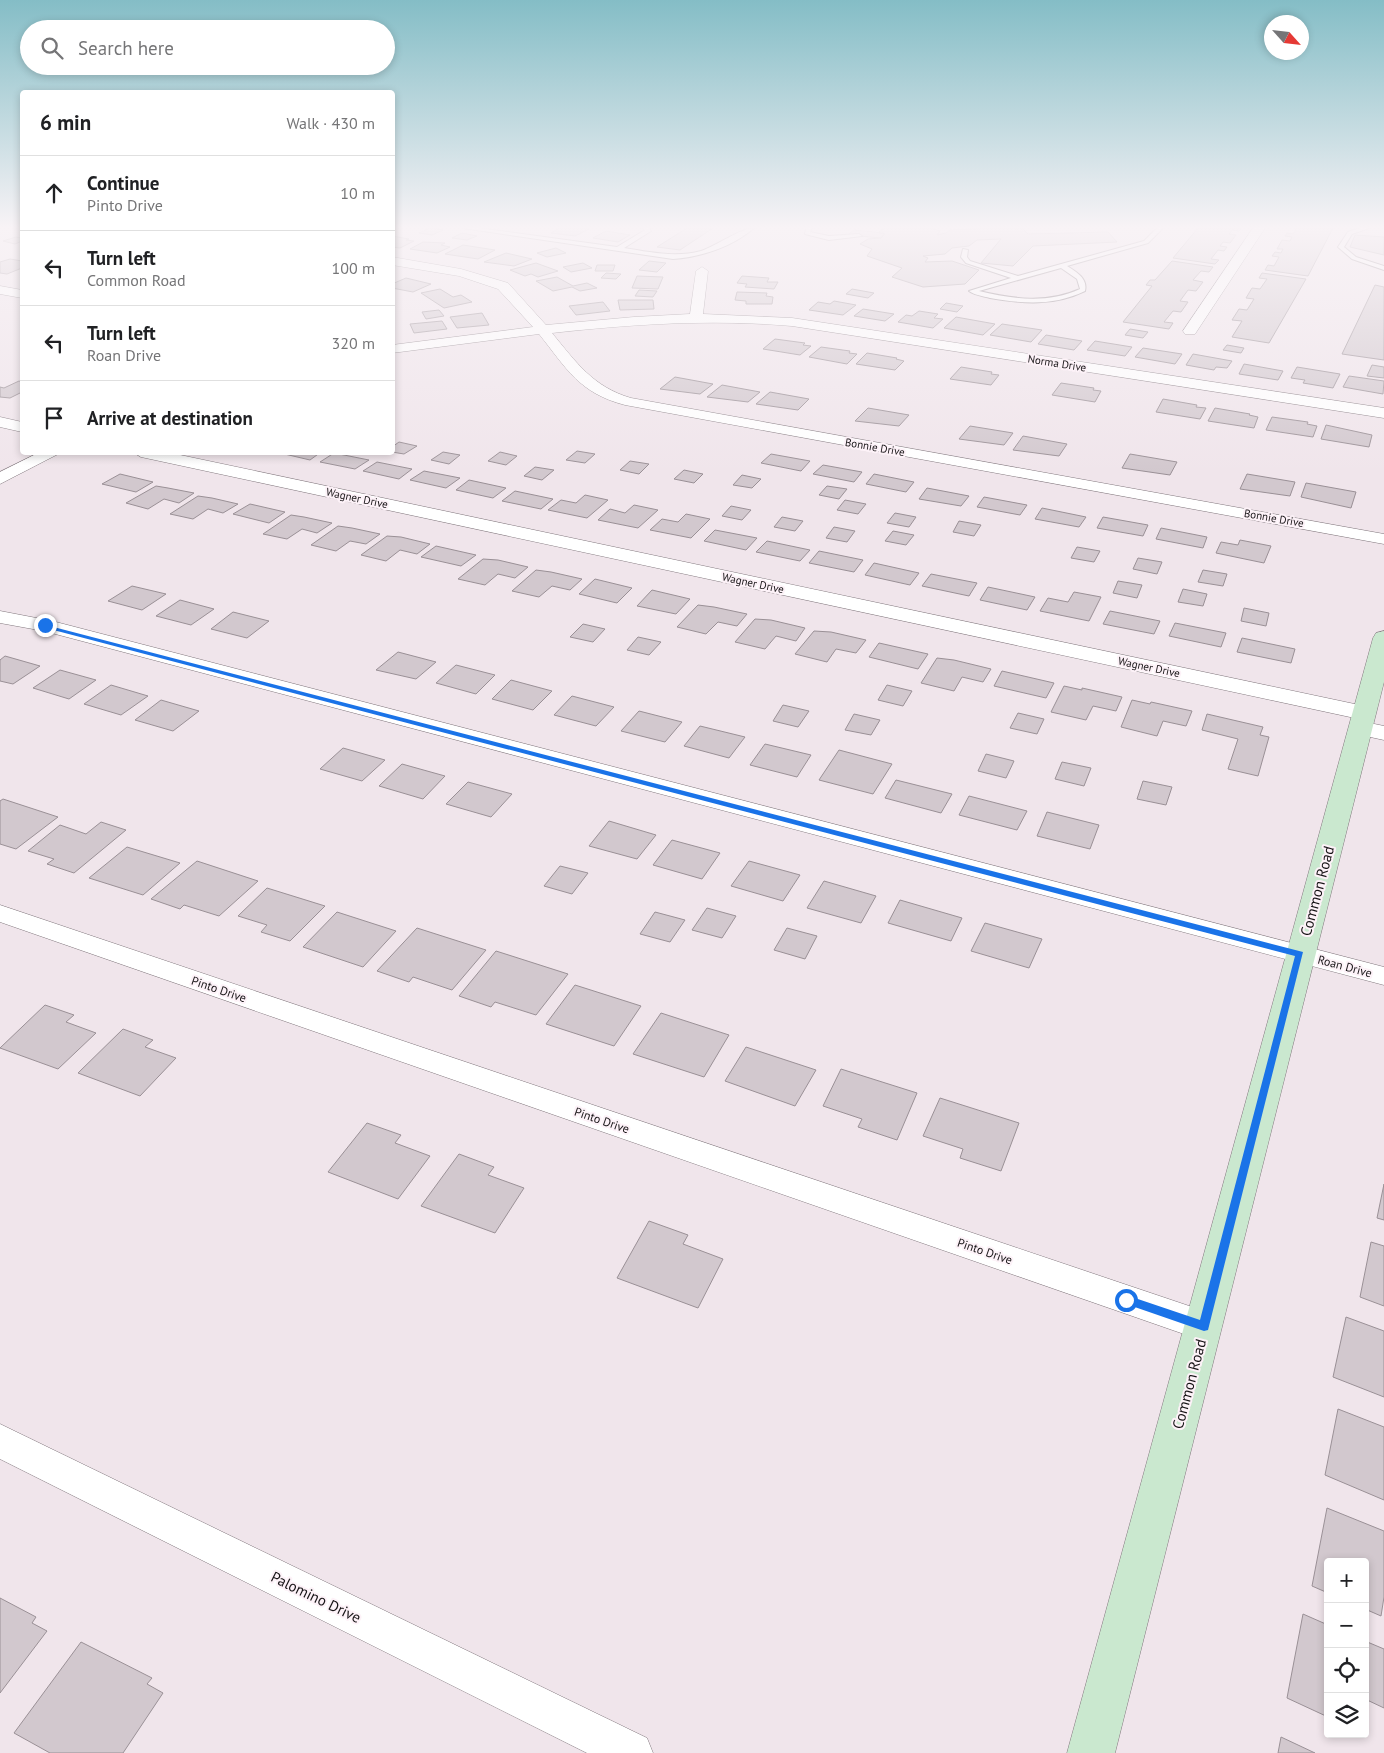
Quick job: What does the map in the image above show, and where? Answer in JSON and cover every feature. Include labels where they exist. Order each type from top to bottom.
[{"type":"street","points":[[525,310],[541,330]]},
{"type":"street","points":[[696,318],[697,310]]},
{"type":"street","points":[[1190,331],[1204,310]]},
{"type":"street","name":"Norma Drive","points":[[541,330],[696,318],[754,318],[792,322],[1384,413]]},
{"type":"street","points":[[395,349],[541,330]]},
{"type":"street","name":"Bonnie Drive","points":[[541,330],[588,383],[608,396],[630,402],[1384,539]]},
{"type":"street","points":[[0,422],[20,427]]},
{"type":"street","points":[[0,479],[48,455]]},
{"type":"street","name":"Wagner Drive","points":[[155,455],[1370,725]]},
{"type":"street","name":"Roan Drive","points":[[0,616],[45,625],[1384,976]]},
{"type":"street","name":"Common Road","points":[[1090,1753],[1204,1326],[1300,954],[1370,725],[1384,638]]},
{"type":"street","name":"Pinto Drive","points":[[0,914],[1204,1326]]},
{"type":"street","name":"Palomino Drive","points":[[0,1441],[632,1753]]},
{"type":"building","points":[[439,310],[444,316],[426,319],[422,312]]},
{"type":"building","points":[[572,310],[610,311],[576,315]]},
{"type":"building","points":[[809,310],[850,310],[843,315]]},
{"type":"building","points":[[862,310],[894,314],[885,321],[854,316]]},
{"type":"building","points":[[945,310],[959,310],[957,312]]},
{"type":"building","points":[[1133,310],[1183,310],[1181,312],[1173,311],[1164,322],[1173,323],[1169,329],[1123,322]]},
{"type":"building","points":[[1238,310],[1288,310],[1269,343],[1232,337],[1242,321],[1232,320]]},
{"type":"building","points":[[1363,310],[1384,310],[1384,360],[1342,354]]},
{"type":"building","points":[[919,311],[938,314],[934,318],[943,319],[933,328],[898,322],[906,315],[912,316]]},
{"type":"building","points":[[482,313],[489,325],[457,328],[450,317]]},
{"type":"building","points":[[956,317],[995,324],[983,335],[944,328]]},
{"type":"building","points":[[442,321],[447,329],[414,333],[410,324]]},
{"type":"building","points":[[1002,324],[1042,330],[1031,342],[990,335]]},
{"type":"building","points":[[1130,329],[1148,332],[1143,338],[1125,335]]},
{"type":"building","points":[[1046,335],[1082,341],[1074,350],[1038,344]]},
{"type":"building","points":[[775,339],[805,343],[803,345],[811,346],[800,355],[763,349]]},
{"type":"building","points":[[1095,341],[1132,347],[1125,356],[1087,350]]},
{"type":"building","points":[[1227,345],[1244,348],[1241,353],[1223,350]]},
{"type":"building","points":[[821,347],[850,351],[849,353],[857,354],[847,364],[809,357]]},
{"type":"building","points":[[1143,348],[1182,354],[1175,364],[1135,357]]},
{"type":"building","points":[[867,353],[904,361],[895,370],[856,364]]},
{"type":"building","points":[[1193,354],[1232,361],[1227,368],[1216,367],[1214,370],[1186,365]]},
{"type":"building","points":[[1244,364],[1283,371],[1278,380],[1239,374]]},
{"type":"building","points":[[1372,365],[1384,367],[1384,378],[1367,376]]},
{"type":"building","points":[[961,367],[999,375],[991,385],[950,379]]},
{"type":"building","points":[[1297,367],[1340,374],[1333,388],[1303,383],[1305,380],[1291,378]]},
{"type":"building","points":[[1349,376],[1384,381],[1383,394],[1343,387]]},
{"type":"building","points":[[675,377],[713,384],[700,394],[660,389]]},
{"type":"building","points":[[20,381],[20,393],[10,398],[0,397],[0,387],[4,388]]},
{"type":"building","points":[[1061,383],[1094,388],[1093,390],[1101,391],[1095,402],[1052,395]]},
{"type":"building","points":[[722,385],[760,392],[748,402],[707,397]]},
{"type":"building","points":[[770,392],[809,399],[798,410],[756,404]]},
{"type":"building","points":[[1163,399],[1206,408],[1200,419],[1156,412]]},
{"type":"building","points":[[868,408],[909,415],[899,426],[855,421]]},
{"type":"building","points":[[1215,408],[1258,417],[1254,428],[1208,421]]},
{"type":"building","points":[[1272,417],[1308,422],[1307,424],[1317,426],[1313,437],[1266,430]]},
{"type":"building","points":[[1326,425],[1372,435],[1369,447],[1321,439]]},
{"type":"building","points":[[970,426],[1013,433],[1004,445],[959,439]]},
{"type":"building","points":[[1023,436],[1067,444],[1059,456],[1013,450]]},
{"type":"building","points":[[399,442],[417,446],[404,454],[395,452],[395,445]]},
{"type":"building","points":[[577,451],[595,454],[585,463],[566,460]]},
{"type":"building","points":[[443,452],[460,455],[449,464],[431,460]]},
{"type":"building","points":[[500,452],[517,456],[506,465],[488,461]]},
{"type":"building","points":[[771,454],[810,461],[801,471],[761,463]]},
{"type":"building","points":[[1130,454],[1177,462],[1170,475],[1122,468]]},
{"type":"building","points":[[289,455],[317,455],[310,460]]},
{"type":"building","points":[[331,455],[344,455],[369,460],[355,469],[320,462]]},
{"type":"building","points":[[630,461],[649,464],[639,474],[620,470]]},
{"type":"building","points":[[377,462],[412,469],[399,479],[363,471]]},
{"type":"building","points":[[823,465],[862,472],[854,482],[813,474]]},
{"type":"building","points":[[535,467],[554,470],[542,480],[524,476]]},
{"type":"building","points":[[684,470],[703,474],[694,483],[674,479]]},
{"type":"building","points":[[424,471],[460,478],[446,488],[410,480]]},
{"type":"building","points":[[120,474],[153,482],[136,492],[102,484]]},
{"type":"building","points":[[874,474],[914,482],[906,492],[866,484]]},
{"type":"building","points":[[1247,474],[1295,482],[1290,496],[1240,489]]},
{"type":"building","points":[[742,475],[761,479],[752,488],[733,485]]},
{"type":"building","points":[[469,480],[506,488],[493,498],[456,490]]},
{"type":"building","points":[[1306,483],[1356,492],[1351,508],[1301,497]]},
{"type":"building","points":[[156,486],[194,493],[179,503],[164,499],[148,509],[126,503]]},
{"type":"building","points":[[827,486],[847,489],[839,499],[819,495]]},
{"type":"building","points":[[927,488],[969,496],[961,506],[919,499]]},
{"type":"building","points":[[515,491],[553,499],[541,509],[502,501]]},
{"type":"building","points":[[585,495],[608,500],[587,518],[548,510],[561,500],[576,503]]},
{"type":"building","points":[[198,496],[238,504],[223,513],[208,509],[193,519],[170,514]]},
{"type":"building","points":[[984,497],[1027,505],[1020,515],[977,507]]},
{"type":"building","points":[[845,500],[866,504],[858,514],[837,510]]},
{"type":"building","points":[[250,504],[285,512],[269,523],[233,514]]},
{"type":"building","points":[[634,505],[658,510],[638,528],[598,520],[610,509],[625,513]]},
{"type":"building","points":[[731,506],[751,510],[742,520],[722,516]]},
{"type":"building","points":[[1042,508],[1086,517],[1079,527],[1035,519]]},
{"type":"building","points":[[895,513],[916,517],[909,527],[887,523]]},
{"type":"building","points":[[686,514],[710,519],[691,538],[650,530],[662,519],[678,522]]},
{"type":"building","points":[[291,515],[332,523],[317,533],[302,529],[287,539],[263,534]]},
{"type":"building","points":[[782,517],[803,521],[795,531],[774,527]]},
{"type":"building","points":[[1103,517],[1148,525],[1143,536],[1097,528]]},
{"type":"building","points":[[959,521],[981,525],[974,536],[953,532]]},
{"type":"building","points":[[338,526],[380,534],[366,544],[350,541],[336,551],[311,545]]},
{"type":"building","points":[[834,527],[855,531],[847,542],[826,538]]},
{"type":"building","points":[[1161,528],[1207,537],[1203,548],[1156,539]]},
{"type":"building","points":[[715,530],[757,538],[746,550],[704,541]]},
{"type":"building","points":[[893,531],[914,535],[906,545],[885,541]]},
{"type":"building","points":[[387,536],[401,537],[430,544],[417,554],[400,550],[386,561],[361,555]]},
{"type":"building","points":[[1240,540],[1271,546],[1264,563],[1216,553],[1221,542],[1238,545]]},
{"type":"building","points":[[767,541],[810,550],[800,561],[756,552]]},
{"type":"building","points":[[436,546],[476,555],[461,566],[421,557]]},
{"type":"building","points":[[1077,547],[1100,551],[1094,562],[1071,558]]},
{"type":"building","points":[[819,551],[863,560],[854,572],[809,563]]},
{"type":"building","points":[[1138,558],[1162,562],[1157,574],[1133,569]]},
{"type":"building","points":[[483,559],[498,560],[528,567],[515,578],[498,574],[485,585],[458,579]]},
{"type":"building","points":[[874,563],[919,573],[910,585],[865,575]]},
{"type":"building","points":[[536,570],[582,579],[570,590],[552,586],[539,597],[512,591]]},
{"type":"building","points":[[1203,570],[1227,574],[1223,586],[1198,582]]},
{"type":"building","points":[[931,574],[977,583],[969,596],[922,586]]},
{"type":"building","points":[[595,579],[632,588],[617,603],[579,594]]},
{"type":"building","points":[[1118,581],[1142,585],[1137,598],[1113,593]]},
{"type":"building","points":[[132,586],[166,594],[142,610],[108,601]]},
{"type":"building","points":[[988,587],[1035,597],[1027,610],[980,600]]},
{"type":"building","points":[[1183,589],[1207,594],[1203,606],[1178,602]]},
{"type":"building","points":[[652,590],[690,599],[676,614],[637,606]]},
{"type":"building","points":[[1074,592],[1101,597],[1089,621],[1040,611],[1048,598],[1068,602]]},
{"type":"building","points":[[180,600],[214,609],[191,625],[156,616]]},
{"type":"building","points":[[698,605],[747,614],[737,626],[718,622],[706,634],[677,627]]},
{"type":"building","points":[[1244,608],[1269,613],[1266,626],[1241,621]]},
{"type":"building","points":[[1110,611],[1160,621],[1154,634],[1103,624]]},
{"type":"building","points":[[233,612],[269,621],[247,638],[211,629]]},
{"type":"building","points":[[755,619],[771,620],[805,628],[796,641],[776,636],[765,649],[735,642]]},
{"type":"building","points":[[1175,623],[1226,633],[1221,647],[1169,636]]},
{"type":"building","points":[[583,624],[605,629],[593,642],[570,637]]},
{"type":"building","points":[[814,631],[831,632],[866,640],[856,653],[836,649],[827,662],[795,654]]},
{"type":"building","points":[[638,637],[661,642],[649,655],[627,650]]},
{"type":"building","points":[[1242,638],[1295,649],[1291,663],[1237,652]]},
{"type":"building","points":[[879,643],[928,654],[918,669],[869,657]]},
{"type":"building","points":[[398,652],[436,662],[416,679],[376,670]]},
{"type":"building","points":[[5,656],[40,666],[13,684],[0,681],[0,660]]},
{"type":"building","points":[[937,658],[991,669],[983,682],[962,677],[954,691],[921,683]]},
{"type":"building","points":[[456,665],[495,675],[476,694],[436,683]]},
{"type":"building","points":[[60,670],[96,680],[69,699],[33,688]]},
{"type":"building","points":[[1002,671],[1054,683],[1046,698],[994,686]]},
{"type":"building","points":[[511,680],[552,691],[533,710],[492,699]]},
{"type":"building","points":[[111,685],[148,696],[121,715],[84,704]]},
{"type":"building","points":[[887,685],[912,691],[903,706],[878,700]]},
{"type":"building","points":[[1064,686],[1122,697],[1116,711],[1093,706],[1086,720],[1051,712]]},
{"type":"building","points":[[572,696],[614,707],[596,726],[554,715]]},
{"type":"building","points":[[161,700],[199,711],[173,731],[135,720]]},
{"type":"building","points":[[1132,700],[1192,711],[1186,726],[1163,721],[1157,736],[1121,727]]},
{"type":"building","points":[[783,705],[809,711],[798,727],[773,721]]},
{"type":"building","points":[[639,711],[682,722],[665,742],[621,731]]},
{"type":"building","points":[[1018,713],[1044,719],[1037,734],[1010,728]]},
{"type":"building","points":[[854,714],[880,720],[871,735],[845,730]]},
{"type":"building","points":[[1207,714],[1263,727],[1260,735],[1269,737],[1258,776],[1228,769],[1238,739],[1202,730]]},
{"type":"building","points":[[700,726],[745,737],[729,758],[684,746]]},
{"type":"building","points":[[765,744],[811,755],[797,777],[750,765]]},
{"type":"building","points":[[343,748],[385,760],[362,781],[320,769]]},
{"type":"building","points":[[839,750],[892,764],[873,794],[819,780]]},
{"type":"building","points":[[986,754],[1014,761],[1006,778],[978,771]]},
{"type":"building","points":[[1062,762],[1091,768],[1084,786],[1055,779]]},
{"type":"building","points":[[402,764],[445,776],[423,799],[379,786]]},
{"type":"building","points":[[896,780],[952,794],[941,813],[885,798]]},
{"type":"building","points":[[1143,781],[1172,787],[1166,805],[1137,799]]},
{"type":"building","points":[[468,782],[512,794],[491,817],[446,804]]},
{"type":"building","points":[[969,796],[1027,811],[1017,830],[959,815]]},
{"type":"building","points":[[3,799],[58,817],[16,849],[0,844],[0,801]]},
{"type":"building","points":[[1047,812],[1099,825],[1090,849],[1037,836]]},
{"type":"building","points":[[609,821],[656,835],[637,859],[589,846]]},
{"type":"building","points":[[101,822],[126,830],[74,873],[47,864],[54,859],[28,851],[60,825],[86,834]]},
{"type":"building","points":[[672,840],[720,853],[702,879],[653,865]]},
{"type":"building","points":[[127,847],[180,863],[143,895],[89,878]]},
{"type":"building","points":[[197,861],[258,881],[219,916],[184,905],[180,909],[151,899]]},
{"type":"building","points":[[749,861],[800,875],[783,901],[731,886]]},
{"type":"building","points":[[560,866],[588,873],[572,894],[544,886]]},
{"type":"building","points":[[824,881],[876,896],[861,923],[807,908]]},
{"type":"building","points":[[267,888],[325,906],[290,941],[261,932],[267,925],[238,916]]},
{"type":"building","points":[[900,900],[962,918],[951,941],[888,923]]},
{"type":"building","points":[[707,908],[736,916],[722,938],[692,930]]},
{"type":"building","points":[[337,912],[396,931],[363,967],[303,947]]},
{"type":"building","points":[[655,912],[685,920],[670,942],[640,934]]},
{"type":"building","points":[[985,923],[1042,939],[1029,968],[971,951]]},
{"type":"building","points":[[417,928],[486,950],[452,990],[413,977],[409,982],[377,971]]},
{"type":"building","points":[[787,928],[817,936],[805,959],[774,950]]},
{"type":"building","points":[[496,951],[568,974],[536,1015],[495,1002],[491,1007],[459,996]]},
{"type":"building","points":[[575,985],[641,1006],[614,1046],[546,1024]]},
{"type":"building","points":[[45,1005],[74,1015],[66,1022],[96,1033],[58,1069],[0,1048]]},
{"type":"building","points":[[661,1013],[729,1035],[704,1077],[633,1054]]},
{"type":"building","points":[[123,1029],[153,1040],[145,1047],[176,1058],[140,1096],[78,1073]]},
{"type":"building","points":[[746,1047],[816,1070],[795,1106],[725,1081]]},
{"type":"building","points":[[841,1069],[917,1093],[897,1140],[858,1127],[862,1119],[823,1106]]},
{"type":"building","points":[[940,1098],[1019,1123],[1001,1171],[960,1158],[963,1149],[923,1136]]},
{"type":"building","points":[[367,1123],[401,1135],[395,1143],[430,1156],[398,1199],[328,1172]]},
{"type":"building","points":[[459,1154],[494,1167],[488,1175],[524,1188],[495,1233],[421,1206]]},
{"type":"building","points":[[1384,1184],[1384,1220],[1377,1218]]},
{"type":"building","points":[[649,1221],[688,1235],[683,1244],[723,1259],[698,1308],[617,1278]]},
{"type":"building","points":[[1371,1242],[1384,1246],[1384,1306],[1360,1297]]},
{"type":"building","points":[[1346,1317],[1384,1331],[1384,1397],[1333,1377]]},
{"type":"building","points":[[1338,1409],[1384,1427],[1384,1500],[1325,1475]]},
{"type":"building","points":[[1327,1508],[1384,1531],[1384,1597],[1381,1616],[1369,1611],[1369,1558],[1324,1558],[1324,1591],[1312,1586]]},
{"type":"building","points":[[0,1598],[36,1617],[32,1623],[47,1631],[0,1693]]},
{"type":"building","points":[[1303,1614],[1324,1623],[1324,1715],[1287,1698]]},
{"type":"building","points":[[81,1642],[152,1678],[147,1684],[163,1693],[123,1753],[50,1753],[14,1733]]},
{"type":"building","points":[[1369,1643],[1384,1649],[1384,1708],[1369,1701]]},
{"type":"building","points":[[1281,1737],[1315,1753],[1278,1753]]},
{"type":"route","points":[[45,625],[1300,954],[1204,1326],[1126,1300]]}]
